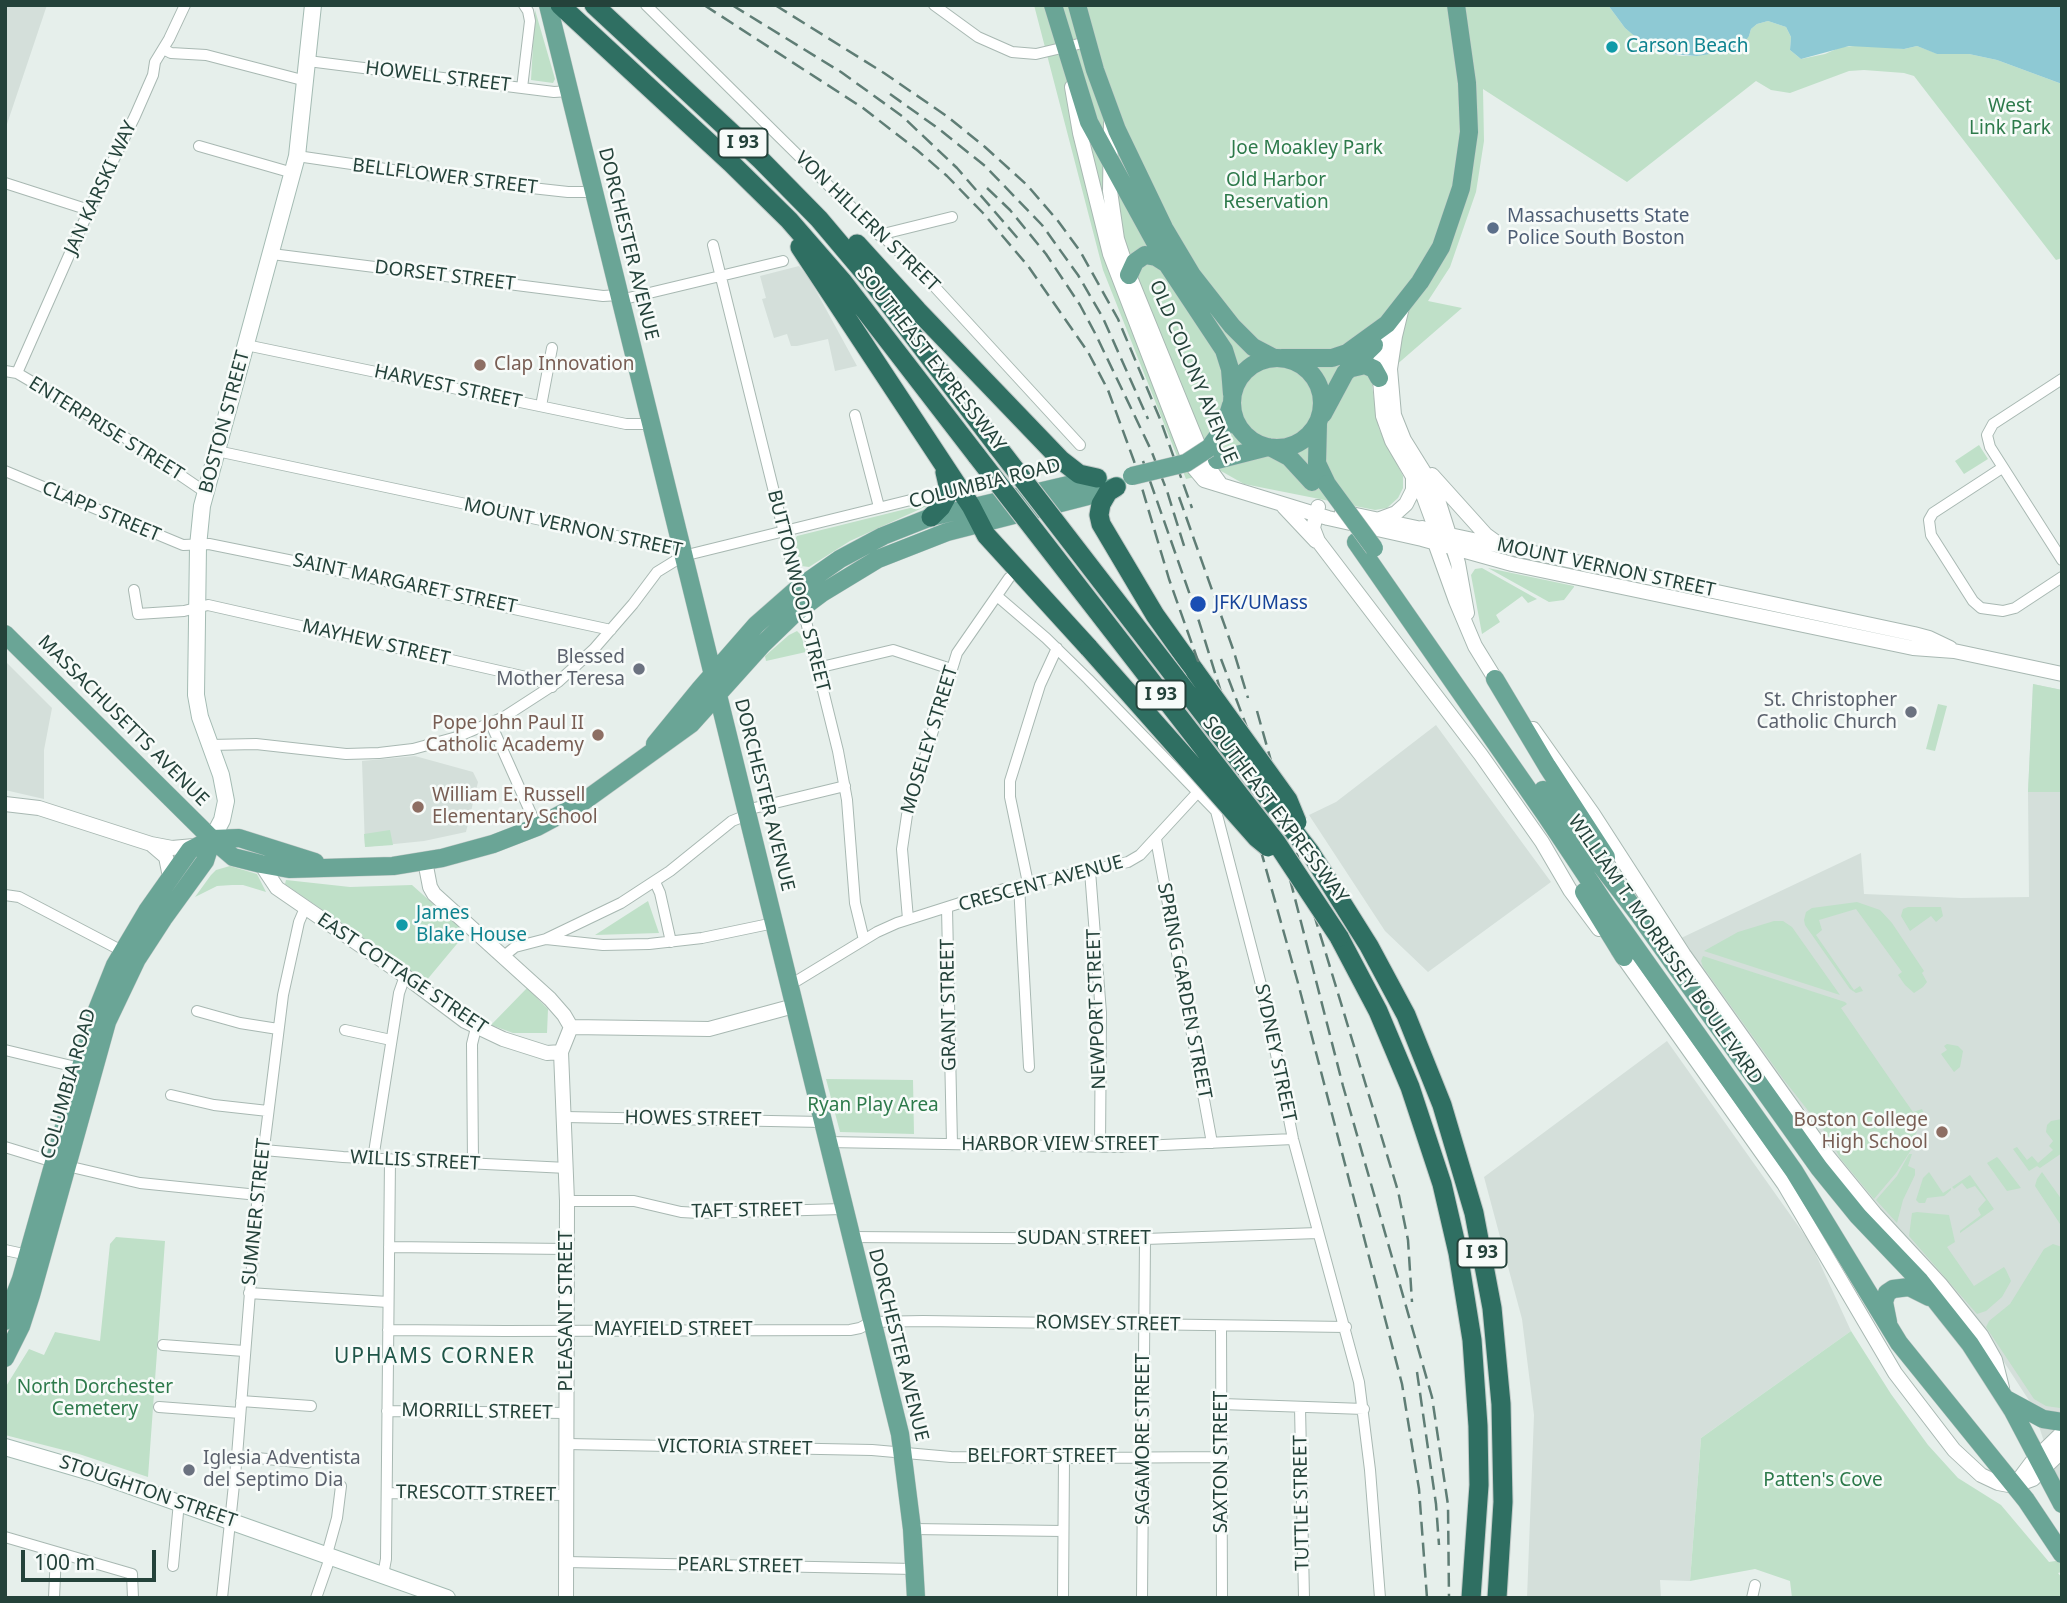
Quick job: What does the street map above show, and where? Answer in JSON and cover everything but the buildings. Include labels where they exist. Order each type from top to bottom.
[{"type":"highway","name":"SOUTHEAST EXPRESSWAY","points":[[594,5],[761,160],[819,219],[867,276],[1310,852],[1360,930],[1396,994],[1428,1068],[1457,1152],[1481,1245],[1496,1342],[1502,1426],[1503,1503],[1497,1598]]},
{"type":"highway","name":"SOUTHEAST EXPRESSWAY","points":[[552,8],[720,152],[779,209],[843,282],[1295,868],[1339,937],[1378,1011],[1415,1101],[1442,1184],[1461,1268],[1473,1347],[1478,1426],[1479,1485],[1471,1598]]},
{"type":"highway","points":[[779,209],[806,258],[941,461],[986,535],[1257,838],[1295,868]]},
{"type":"highway","points":[[819,219],[850,236],[926,320],[1067,466],[1079,474],[1097,478]]},
{"type":"highway","points":[[931,517],[941,507],[948,492],[941,461]]},
{"type":"highway","points":[[1124,482],[1101,502],[1100,519],[1166,632],[1288,800],[1310,852]]},
{"type":"main road","name":"BOSTON STREET","points":[[212,839],[222,820],[226,801],[223,782],[200,718],[197,695],[198,546],[205,492],[297,156],[313,5]]},
{"type":"main road","name":"OLD COLONY AVENUE","points":[[1053,5],[1071,68]]},
{"type":"main road","name":"OLD COLONY AVENUE","points":[[1077,5],[1106,101]]},
{"type":"main road","points":[[1071,68],[1089,122],[1110,164],[1167,264],[1224,350],[1230,369],[1233,416],[1241,431],[1255,443],[1270,448],[1286,447],[1308,437],[1348,369],[1374,345],[1441,247],[1453,216],[1464,172],[1469,132],[1469,107],[1456,5]]},
{"type":"main road","name":"DORCHESTER AVENUE","points":[[552,8],[593,192],[790,985],[903,1454],[912,1529],[916,1598]]},
{"type":"main road","points":[[1106,101],[1143,188],[1190,271],[1239,334],[1261,353],[1303,365],[1315,378],[1322,395],[1319,421]]},
{"type":"main road","points":[[1129,275],[1135,262],[1145,255],[1156,257],[1167,264]]},
{"type":"main road","points":[[1213,454],[1224,428],[1237,382],[1247,369],[1258,362],[1278,358],[1340,356],[1387,324]]},
{"type":"main road","points":[[1348,369],[1365,365],[1374,369],[1379,377]]},
{"type":"main road","name":"WILLIAM T. MORRISSEY BOULEVARD","points":[[1319,421],[1317,459],[1321,474],[1320,483]]},
{"type":"main road","name":"COLUMBIA ROAD","points":[[647,756],[681,710],[713,676],[736,646],[797,589],[868,543],[931,517],[975,514],[1088,496],[1213,454],[1270,448]]},
{"type":"main road","name":"WILLIAM T. MORRISSEY BOULEVARD","points":[[1270,448],[1289,457],[1320,483],[1541,787],[1639,915],[1819,1168],[1970,1344],[2006,1399],[2062,1504]]},
{"type":"main road","name":"COLUMBIA ROAD","points":[[212,839],[233,857],[261,864],[289,869],[328,866],[365,868],[425,861],[493,844],[537,827],[594,795],[691,724],[763,644],[802,607],[850,575],[894,552],[937,535],[975,514],[1097,478],[1124,482]]},
{"type":"main road","name":"WILLIAM T. MORRISSEY BOULEVARD","points":[[1365,545],[1607,906],[1798,1178],[1891,1331],[2014,1486],[2058,1548]]},
{"type":"main road","name":"MASSACHUSETTS AVENUE","points":[[5,634],[212,839]]},
{"type":"main road","points":[[706,646],[736,646]]},
{"type":"main road","points":[[1494,679],[1608,860],[1639,915]]},
{"type":"main road","points":[[1545,814],[1577,881],[1624,957]]},
{"type":"main road","name":"COLUMBIA ROAD","points":[[5,1321],[130,955],[170,877],[194,846],[212,839],[239,838],[328,866]]},
{"type":"main road","name":"COLUMBIA ROAD","points":[[5,1358],[26,1312],[80,1068],[102,994],[130,955],[163,919],[205,861],[212,839]]},
{"type":"main road","points":[[1891,1331],[1884,1302],[1887,1293],[1893,1289],[1909,1287],[1940,1306]]},
{"type":"main road","points":[[2006,1399],[2043,1419],[2062,1422]]},
{"type":"main road","name":"STOUGHTON STREET","points":[[5,1447],[85,1470],[447,1598]]},
{"type":"street","name":"JAN KARSKI WAY","points":[[11,372],[135,116],[153,75],[155,62],[185,5]]},
{"type":"street","points":[[522,88],[530,21],[524,5]]},
{"type":"street","name":"VON HILLERN STREET","points":[[646,5],[879,235],[922,273],[1080,445]]},
{"type":"street","points":[[934,5],[978,37],[1002,49],[1032,54],[1087,42]]},
{"type":"street","points":[[163,50],[183,55],[206,55],[306,81]]},
{"type":"street","name":"HOWELL STREET","points":[[308,61],[554,92],[569,90]]},
{"type":"street","name":"OLD COLONY AVENUE","points":[[1071,68],[1075,112],[1110,254],[1188,457],[1204,481],[1224,488]]},
{"type":"street","name":"OLD COLONY AVENUE","points":[[1106,101],[1112,134],[1110,191],[1113,223],[1129,275],[1206,464],[1211,475],[1224,488]]},
{"type":"street","points":[[199,146],[293,173]]},
{"type":"street","name":"BELLFLOWER STREET","points":[[297,156],[468,181],[568,192],[593,192]]},
{"type":"street","points":[[5,183],[89,210]]},
{"type":"street","points":[[879,235],[952,218]]},
{"type":"street","name":"BUTTONWOOD STREET","points":[[713,244],[845,786],[855,903],[864,940]]},
{"type":"street","name":"DORSET STREET","points":[[272,254],[620,298],[783,261]]},
{"type":"street","points":[[1404,303],[1395,336],[1390,380],[1395,419],[1408,449],[1432,486],[1435,534]]},
{"type":"street","points":[[1387,324],[1379,377],[1381,404],[1388,432],[1422,492],[1435,534]]},
{"type":"street","name":"HARVEST STREET","points":[[246,345],[626,424],[650,424]]},
{"type":"street","points":[[541,406],[552,348]]},
{"type":"street","name":"ENTERPRISE STREET","points":[[11,372],[117,432],[205,492]]},
{"type":"street","points":[[2061,556],[1987,441],[1989,428],[2062,379]]},
{"type":"street","points":[[855,415],[879,507]]},
{"type":"street","points":[[1408,449],[1486,535],[1508,548]]},
{"type":"street","name":"MOUNT VERNON STREET","points":[[217,451],[621,537],[668,548],[683,556],[927,496]]},
{"type":"street","points":[[2002,468],[1933,513],[1929,520],[1931,535],[1973,601],[1981,608],[2003,611],[2015,608],[2062,577]]},
{"type":"street","name":"CLAPP STREET","points":[[5,471],[169,541],[198,546]]},
{"type":"street","points":[[1380,519],[1396,513],[1406,504],[1413,487],[1411,473]]},
{"type":"street","name":"MOUNT VERNON STREET","points":[[1224,488],[1279,497],[1323,512],[1380,519],[1435,534]]},
{"type":"street","name":"MOUNT VERNON STREET","points":[[1255,495],[1280,505],[1508,548],[1914,634],[1929,638],[1954,651]]},
{"type":"street","name":"WILLIAM T. MORRISSEY BOULEVARD","points":[[1280,505],[1294,516],[1324,550],[1481,755],[1588,915],[1624,957],[1784,1184],[1882,1352],[1920,1408],[1971,1467],[1992,1481],[2014,1486]]},
{"type":"street","points":[[1323,512],[1324,550]]},
{"type":"street","name":"WILLIAM T. MORRISSEY BOULEVARD","points":[[1435,534],[1454,549],[1470,633]]},
{"type":"street","name":"WILLIAM T. MORRISSEY BOULEVARD","points":[[1435,534],[1470,633],[1494,679],[1561,767],[1673,938],[1825,1153],[1981,1335],[1995,1360],[2006,1399]]},
{"type":"street","name":"SAINT MARGARET STREET","points":[[198,546],[209,544],[301,562],[611,630]]},
{"type":"street","name":"MOUNT VERNON STREET","points":[[1454,549],[1489,559],[1913,648],[1954,651],[2062,674]]},
{"type":"street","points":[[210,745],[256,744],[346,754],[379,753],[424,746],[491,724],[552,687],[583,660],[611,630],[657,572],[683,556]]},
{"type":"street","points":[[1462,584],[1469,566],[1478,560],[1489,559]]},
{"type":"street","name":"MOSELEY STREET","points":[[908,919],[902,849],[904,827],[951,669],[962,645],[1009,579]]},
{"type":"street","name":"MAYHEW STREET","points":[[134,590],[138,614],[184,611],[208,605],[535,679],[552,687]]},
{"type":"street","name":"SYDNEY STREET","points":[[997,596],[1057,648],[1216,811],[1266,1004],[1293,1139],[1346,1327],[1364,1409],[1380,1598]]},
{"type":"street","points":[[1029,1067],[1024,884],[1010,797],[1010,781],[1040,685],[1057,648]]},
{"type":"street","points":[[817,668],[893,650],[951,669]]},
{"type":"street","points":[[491,724],[537,827]]},
{"type":"street","points":[[504,956],[515,947],[546,939],[608,910],[654,882],[728,824],[747,813],[845,786]]},
{"type":"street","name":"CRESCENT AVENUE","points":[[790,985],[887,926],[1024,884],[1128,862],[1140,855],[1156,839],[1198,792]]},
{"type":"street","points":[[5,804],[39,808],[150,844],[172,848],[194,846]]},
{"type":"street","name":"SPRING GARDEN STREET","points":[[1156,839],[1212,1143]]},
{"type":"street","points":[[150,844],[166,857],[170,877]]},
{"type":"street","points":[[425,861],[434,894],[554,1003],[571,1027],[704,1030],[794,1006]]},
{"type":"street","name":"EAST COTTAGE STREET","points":[[261,864],[274,886],[476,1028],[503,1040],[547,1053],[561,1052]]},
{"type":"street","name":"NEWPORT STREET","points":[[1090,871],[1101,1013],[1100,1147]]},
{"type":"street","points":[[654,882],[660,893],[671,942]]},
{"type":"street","points":[[5,895],[19,897],[130,955]]},
{"type":"street","name":"SUMNER STREET","points":[[222,1598],[268,1111],[285,985],[299,922],[305,908]]},
{"type":"street","name":"GRANT STREET","points":[[947,908],[952,1144]]},
{"type":"street","points":[[546,939],[603,944],[671,942],[774,923]]},
{"type":"street","points":[[373,1159],[399,992],[405,976]]},
{"type":"street","points":[[197,1011],[278,1030]]},
{"type":"street","name":"PLEASANT STREET","points":[[566,1598],[567,1167],[561,1052],[571,1027]]},
{"type":"street","points":[[473,1163],[472,1044],[476,1028]]},
{"type":"street","points":[[345,1030],[391,1040]]},
{"type":"street","points":[[5,1050],[80,1068]]},
{"type":"street","points":[[171,1095],[204,1103],[268,1111]]},
{"type":"street","name":"HOWES STREET","points":[[565,1117],[822,1122]]},
{"type":"street","name":"HARBOR VIEW STREET","points":[[827,1142],[1100,1147],[1293,1139]]},
{"type":"street","points":[[5,1147],[60,1164],[146,1184],[258,1195]]},
{"type":"street","name":"WILLIS STREET","points":[[264,1150],[390,1160],[567,1167]]},
{"type":"street","points":[[383,1575],[386,1559],[390,1160]]},
{"type":"street","name":"TAFT STREET","points":[[567,1201],[634,1201],[681,1212],[699,1213],[843,1209]]},
{"type":"street","name":"SUDAN STREET","points":[[850,1237],[1145,1239],[1318,1233]]},
{"type":"street","name":"SAGAMORE STREET","points":[[1142,1598],[1145,1239]]},
{"type":"street","points":[[389,1247],[567,1249]]},
{"type":"street","points":[[5,1250],[28,1255]]},
{"type":"street","points":[[249,1293],[388,1302]]},
{"type":"street","name":"ROMSEY STREET","points":[[871,1322],[1346,1327]]},
{"type":"street","name":"MAYFIELD STREET","points":[[388,1329],[850,1329],[860,1328],[871,1322]]},
{"type":"street","name":"SAXTON STREET","points":[[1221,1326],[1222,1598]]},
{"type":"street","points":[[163,1345],[244,1351]]},
{"type":"street","points":[[1222,1404],[1364,1409]]},
{"type":"street","points":[[159,1407],[311,1406]]},
{"type":"street","name":"TUTTLE STREET","points":[[1300,1407],[1304,1598]]},
{"type":"street","name":"MORRILL STREET","points":[[387,1411],[567,1413]]},
{"type":"street","points":[[2014,1486],[2027,1483],[2062,1433]]},
{"type":"street","name":"VICTORIA STREET","points":[[566,1444],[872,1450],[903,1454]]},
{"type":"street","points":[[2040,1463],[2062,1451]]},
{"type":"street","name":"BELFORT STREET","points":[[903,1454],[1064,1458],[1223,1457]]},
{"type":"street","points":[[237,1456],[307,1463]]},
{"type":"street","points":[[1063,1598],[1064,1458]]},
{"type":"street","points":[[316,1598],[329,1555],[341,1486]]},
{"type":"street","name":"TRESCOTT STREET","points":[[387,1493],[566,1495]]},
{"type":"street","points":[[173,1566],[178,1502]]},
{"type":"street","points":[[912,1529],[1063,1531]]},
{"type":"street","points":[[5,1537],[132,1574],[133,1598]]},
{"type":"street","points":[[54,1598],[56,1552]]},
{"type":"street","name":"PEARL STREET","points":[[566,1562],[914,1569]]},
{"type":"street","points":[[1752,1598],[1755,1585]]},
{"type":"shaded area","points":[[5,5],[47,5],[5,130]]},
{"type":"shaded area","points":[[799,266],[809,278],[857,366],[835,371],[828,339],[791,346],[787,334],[774,338],[762,299],[766,298],[760,276]]},
{"type":"shaded area","points":[[5,661],[52,708],[44,750],[44,799],[5,790]]},
{"type":"shaded area","name":"Boston College High School","points":[[2033,684],[2062,690],[2062,1485],[2054,1472],[2032,1405],[1989,1339],[1834,1156],[1810,1115],[1790,1094],[1679,939],[1861,853],[1864,894],[1961,898],[2029,897],[2028,792]]},
{"type":"shaded area","points":[[1436,725],[1551,882],[1428,972],[1385,931],[1309,815],[1336,802]]},
{"type":"shaded area","name":"William E. Russell Elementary School","points":[[415,756],[473,772],[478,782],[466,832],[424,841],[365,847],[362,761]]},
{"type":"shaded area","points":[[1667,1041],[1811,1244],[1851,1331],[1701,1438],[1690,1581],[1660,1580],[1661,1598],[1527,1598],[1534,1415],[1522,1319],[1484,1177]]},
{"type":"green space","name":"Old Harbor Reservation","points":[[1034,5],[1608,5],[1625,28],[1635,36],[1669,54],[1682,56],[1697,56],[1749,36],[1751,29],[1757,24],[1768,21],[1786,27],[1791,37],[1790,50],[1801,59],[1825,54],[1841,47],[1868,45],[1904,49],[1917,46],[1938,54],[1969,54],[1997,60],[2062,84],[2062,258],[2056,260],[1914,76],[1904,73],[1849,71],[1790,93],[1771,90],[1756,81],[1627,182],[1483,89],[1484,141],[1476,192],[1450,267],[1428,301],[1462,308],[1372,386],[1379,429],[1403,476],[1403,488],[1398,498],[1387,508],[1375,510],[1244,484],[1221,471],[1186,479],[1103,270]]},
{"type":"green space","points":[[535,10],[555,79],[553,83],[531,80]]},
{"type":"green space","points":[[1979,445],[1988,459],[1964,474],[1955,461]]},
{"type":"green space","points":[[929,505],[850,541],[809,567],[801,566],[794,541],[797,536]]},
{"type":"green space","points":[[1482,568],[1537,599],[1528,603],[1522,596],[1496,615],[1500,622],[1482,634],[1471,575],[1475,569]]},
{"type":"green space","points":[[1488,568],[1574,587],[1564,600],[1549,602]]},
{"type":"green space","points":[[797,631],[801,635],[806,652],[766,661],[765,656]]},
{"type":"green space","points":[[2033,684],[2062,690],[2062,792],[2028,792]]},
{"type":"green space","points":[[1938,704],[1947,706],[1935,751],[1926,749]]},
{"type":"green space","points":[[390,830],[393,845],[365,847],[364,834]]},
{"type":"green space","points":[[230,866],[257,874],[266,892],[243,885],[217,886],[195,897],[216,870]]},
{"type":"green space","points":[[286,880],[350,887],[412,885],[466,933],[426,981],[285,884]]},
{"type":"green space","points":[[648,901],[659,933],[595,935]]},
{"type":"green space","points":[[1857,902],[1880,910],[1892,923],[1924,971],[1922,973],[1927,982],[1923,987],[1914,993],[1905,985],[1898,975],[1902,972],[1856,909],[1819,920],[1822,930],[1816,935],[1854,990],[1860,986],[1863,991],[1856,993],[1850,989],[1804,920],[1806,912],[1812,908]]},
{"type":"green space","points":[[1941,907],[1943,916],[1936,922],[1931,916],[1910,931],[1901,916],[1903,909]]},
{"type":"green space","points":[[1774,921],[1783,921],[1792,927],[1840,995],[1704,951],[1738,932]]},
{"type":"green space","points":[[1703,956],[1845,1002],[1847,1004],[1841,1008],[1913,1112],[1922,1109],[1926,1118],[1920,1121],[1911,1150],[1874,1199],[1840,1158],[1829,1137],[1784,1080],[1703,967]]},
{"type":"green space","points":[[527,988],[548,1009],[547,1033],[513,1033],[491,1025]]},
{"type":"green space","points":[[1944,1046],[1958,1046],[1963,1051],[1960,1067],[1954,1072],[1941,1054],[1947,1050]]},
{"type":"green space","name":"Ryan Play Area","points":[[826,1079],[913,1080],[914,1134],[840,1132]]},
{"type":"green space","points":[[2062,1119],[2062,1153],[2040,1168],[2037,1166],[2029,1171],[2013,1149],[2017,1147],[2027,1160],[2032,1156],[2038,1163],[2053,1150],[2049,1146],[2053,1141],[2046,1132],[2047,1125],[2051,1121]]},
{"type":"green space","points":[[1909,1154],[1912,1154],[1908,1166],[1915,1169],[1915,1175],[1903,1200],[1897,1223],[1876,1200],[1897,1176]]},
{"type":"green space","points":[[1997,1157],[2021,1188],[2007,1191],[1987,1163]]},
{"type":"green space","points":[[1929,1172],[1943,1193],[1951,1190],[1944,1196],[1927,1198],[1925,1203],[1919,1203],[1916,1200],[1923,1178]]},
{"type":"green space","points":[[2042,1172],[2062,1200],[2062,1227],[2035,1186]]},
{"type":"green space","points":[[1970,1175],[1994,1209],[1960,1233],[1981,1215],[1978,1209],[1986,1200],[1975,1186],[1967,1189],[1962,1183],[1954,1189],[1952,1187]]},
{"type":"green space","points":[[1912,1213],[1949,1215],[1955,1242],[1947,1247],[1974,1286],[2004,1267],[2011,1281],[2002,1297],[1986,1311],[1977,1314],[1909,1236]]},
{"type":"green space","name":"North Dorchester Cemetery","points":[[116,1237],[165,1241],[148,1477],[79,1454],[5,1435],[5,1388],[29,1349],[44,1355],[55,1332],[100,1341],[110,1244]]},
{"type":"green space","points":[[2053,1244],[2062,1247],[2062,1408],[2046,1406],[2034,1399],[1986,1327],[1989,1321],[2010,1304],[2044,1249]]},
{"type":"green space","name":"Patten's Cove","points":[[1851,1331],[1891,1394],[1928,1445],[1958,1478],[2001,1505],[2049,1562],[2062,1560],[2062,1572],[2058,1573],[2062,1578],[2062,1598],[1792,1598],[1790,1581],[1755,1569],[1690,1581],[1701,1438]]},
{"type":"water","points":[[1608,5],[2062,5],[2062,84],[1997,60],[1969,54],[1937,54],[1917,46],[1904,49],[1849,46],[1801,59],[1790,50],[1791,37],[1786,27],[1768,21],[1757,24],[1743,44],[1728,51],[1697,56],[1669,54],[1645,45],[1625,28]]},
{"type":"railway","points":[[704,5],[863,108],[947,176],[1028,266],[1088,352],[1108,390],[1134,461],[1169,579],[1245,794],[1298,983],[1402,1384],[1419,1489],[1427,1598]]},
{"type":"railway","points":[[732,5],[841,72],[902,116],[957,168],[1021,242]]},
{"type":"railway","points":[[775,5],[884,73],[948,117],[1027,185],[1058,221],[1080,251],[1118,319],[1160,419],[1192,508]]},
{"type":"railway","points":[[890,94],[985,166],[1042,225],[1078,275],[1103,318],[1148,419]]},
{"type":"railway","points":[[987,188],[1010,210],[1046,254],[1080,305],[1151,450],[1185,549]]},
{"type":"railway","points":[[1143,461],[1197,615],[1235,737]]},
{"type":"railway","points":[[1179,497],[1248,698]]},
{"type":"railway","points":[[1221,659],[1260,762],[1343,1086],[1432,1397],[1448,1505],[1449,1598]]},
{"type":"railway","points":[[1257,711],[1313,911],[1398,1191],[1408,1240],[1412,1302]]},
{"type":"railway","points":[[1417,1372],[1436,1504],[1439,1545]]},
{"type":"place","name":"Carson Beach","points":[[1612,47]]},
{"type":"place","name":"Massachusetts State Police South Boston","points":[[1493,228]]},
{"type":"place","name":"Clap Innovation","points":[[480,365]]},
{"type":"place","name":"JFK/UMass","points":[[1198,604]]},
{"type":"place","name":"Blessed Mother Teresa","points":[[639,669]]},
{"type":"place","name":"St. Christopher Catholic Church","points":[[1911,712]]},
{"type":"place","name":"Pope John Paul II Catholic Academy","points":[[598,735]]},
{"type":"place","name":"William E. Russell Elementary School","points":[[418,807]]},
{"type":"place","name":"James Blake House","points":[[402,925]]},
{"type":"place","name":"Boston College High School","points":[[1942,1132]]},
{"type":"place","name":"Iglesia Adventista del Septimo Dia","points":[[189,1470]]},
{"type":"district","name":"UPHAMS CORNER","points":[[435,1357]]},
{"type":"park label","name":"West Link Park","points":[[2010,118]]},
{"type":"park label","name":"Joe Moakley Park","points":[[1307,149]]}]
